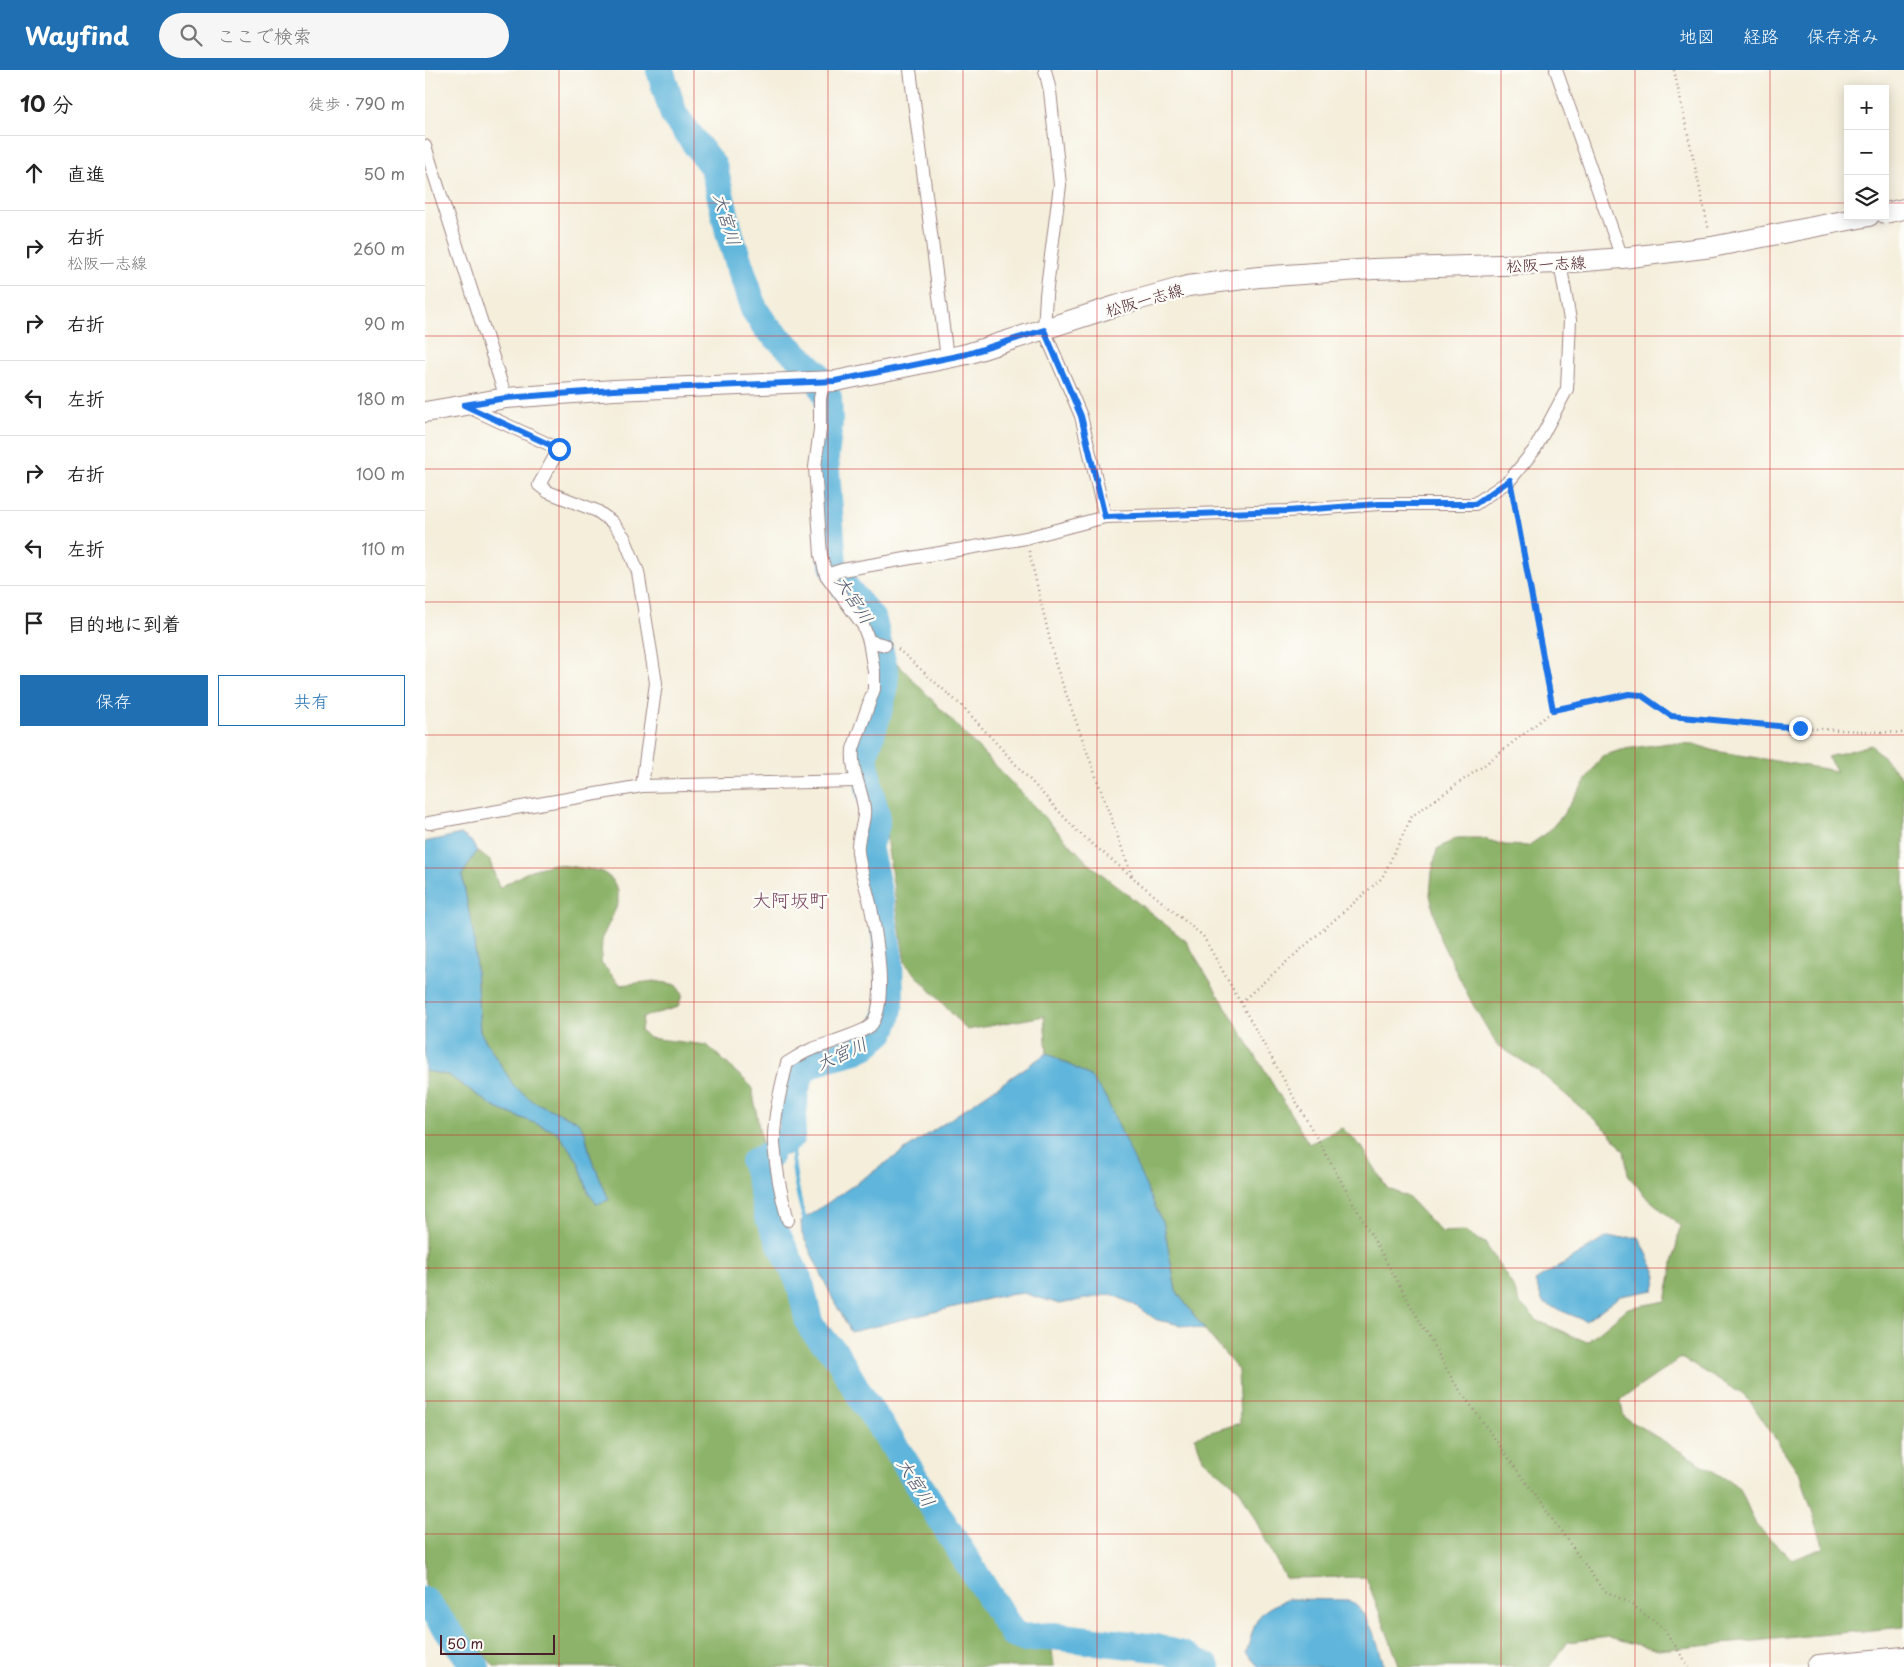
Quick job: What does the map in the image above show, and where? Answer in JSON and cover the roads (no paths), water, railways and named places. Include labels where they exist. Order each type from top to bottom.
[{"type":"highway","points":[[1819,1667],[1904,1659]]},
{"type":"main road","points":[[1889,212],[1904,209]]},
{"type":"main road","name":"松阪一志線","points":[[425,412],[506,398],[613,390],[821,386],[835,381],[947,358],[1002,344],[1122,304],[1188,286],[1250,278],[1373,269],[1560,263],[1622,258],[1712,247],[1849,220]]},
{"type":"street","points":[[910,70],[947,358]]},
{"type":"street","points":[[1045,70],[1050,91],[1060,184],[1046,295],[1044,330],[1081,416],[1105,517]]},
{"type":"street","points":[[1556,70],[1622,258]]},
{"type":"street","points":[[425,146],[506,398]]},
{"type":"street","points":[[827,575],[842,570],[1026,538],[1105,517],[1287,511],[1379,504],[1475,504],[1510,480],[1535,449],[1567,389],[1570,320],[1560,263]]},
{"type":"street","points":[[788,1220],[783,1203],[774,1143],[780,1091],[787,1063],[808,1051],[869,1027],[877,1013],[880,992],[876,938],[857,850],[864,816],[852,758],[853,748],[873,689],[874,672],[869,642],[863,625],[827,575],[821,555],[815,467],[820,429],[821,386]]},
{"type":"street","points":[[464,405],[559,449],[539,485],[548,492],[597,510],[624,537],[638,572],[656,683],[641,786]]},
{"type":"street","points":[[869,642],[885,645]]},
{"type":"street","points":[[429,823],[641,786],[856,781]]},
{"type":"water","points":[[461,834],[471,841],[477,851],[462,875],[474,938],[480,1032],[514,1086],[534,1102],[577,1121],[585,1132],[590,1155],[609,1200],[597,1204],[589,1194],[578,1161],[557,1132],[496,1108],[448,1075],[425,1071],[425,842]]},
{"type":"water","points":[[1047,1053],[1090,1076],[1105,1096],[1164,1226],[1176,1291],[1205,1330],[1157,1320],[1133,1304],[1111,1294],[1060,1304],[1023,1293],[1000,1296],[851,1332],[802,1234],[801,1221]]},
{"type":"water","points":[[1639,1237],[1657,1275],[1654,1290],[1620,1296],[1586,1321],[1543,1303],[1535,1281],[1605,1238]]},
{"type":"water","points":[[1289,1599],[1348,1600],[1356,1605],[1368,1621],[1385,1667],[1259,1667],[1246,1653],[1258,1618],[1269,1608]]},
{"type":"waterway","name":"大宮川","points":[[660,70],[674,115],[714,168],[730,236],[754,309],[766,327],[815,372],[828,398],[829,422],[825,457],[833,565],[845,587],[873,621],[885,674],[884,690],[864,756],[870,793],[876,813],[876,825],[868,846],[880,901],[889,959],[890,1003],[887,1018],[881,1032],[866,1045],[856,1050],[826,1058],[802,1070],[795,1091],[791,1136],[783,1142]]},
{"type":"waterway","points":[[791,1136],[795,1179],[805,1221]]},
{"type":"waterway","name":"大宮川","points":[[769,1156],[754,1162],[759,1175],[768,1216],[800,1283],[809,1322],[813,1330],[836,1354],[864,1402],[899,1453],[1013,1634],[1024,1638],[1053,1636],[1156,1648],[1185,1656],[1207,1667]]},
{"type":"waterway","points":[[425,1601],[476,1667]]},
{"type":"district","name":"大阿坂町","points":[[790,899]]}]
